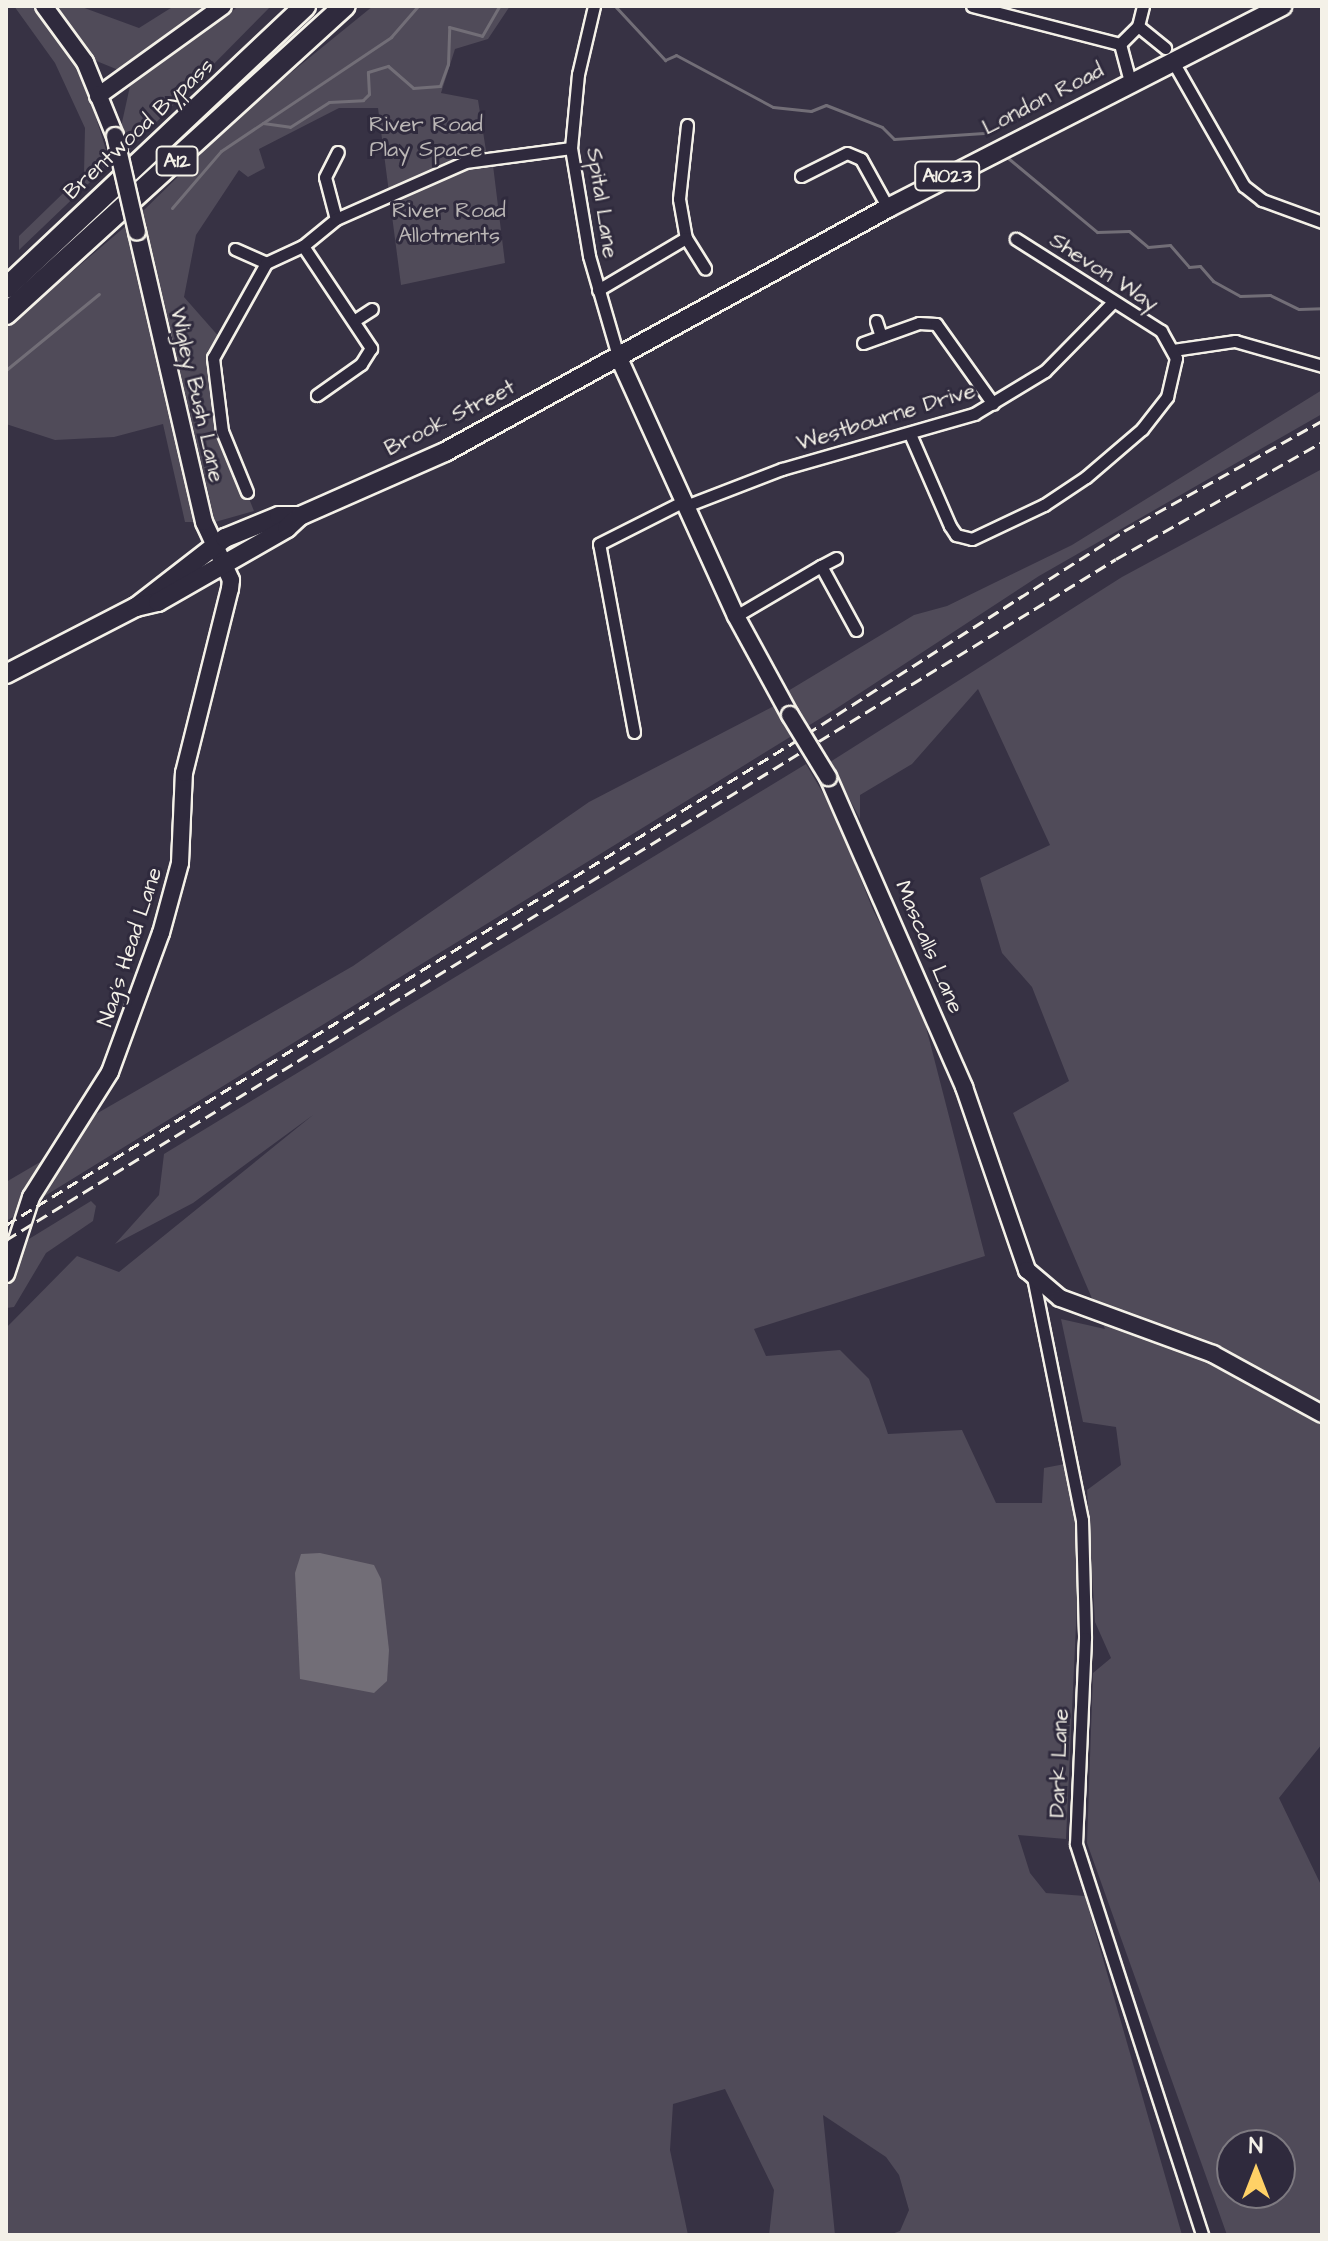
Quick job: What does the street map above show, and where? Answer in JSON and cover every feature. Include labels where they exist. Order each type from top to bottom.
[{"type":"highway","name":"Brentwood Bypass","points":[[6,288],[305,6]]},
{"type":"highway","name":"A12","points":[[6,314],[345,6]]},
{"type":"main road","name":"London Road","points":[[618,356],[888,208],[1130,81],[1169,54],[1282,6]]},
{"type":"main road","name":"Brook Street","points":[[136,607],[158,602],[300,516],[445,452],[618,356]]},
{"type":"main road","name":"Brook Street","points":[[6,674],[136,607],[214,546],[279,516],[300,516]]},
{"type":"street","points":[[44,6],[85,62],[98,96],[223,6]]},
{"type":"street","name":"Spital Lane","points":[[594,6],[578,74],[571,148],[580,216],[618,356]]},
{"type":"street","points":[[972,6],[1120,44]]},
{"type":"street","points":[[1120,44],[1138,26],[1143,6]]},
{"type":"street","points":[[1138,26],[1169,54],[1244,186],[1262,200],[1322,222]]},
{"type":"street","points":[[1120,44],[1130,81]]},
{"type":"street","name":"Wigley Bush Lane","points":[[98,96],[115,136],[201,509],[224,564]]},
{"type":"street","points":[[687,125],[679,179],[686,238],[705,269]]},
{"type":"street","points":[[247,492],[222,431],[213,358],[266,263],[303,246],[336,219],[465,162],[571,148]]},
{"type":"street","points":[[336,219],[325,177],[338,152]]},
{"type":"street","points":[[801,176],[847,153],[861,159],[888,208]]},
{"type":"street","points":[[598,290],[686,238]]},
{"type":"street","name":"Shevon Way","points":[[1016,239],[1161,331],[1173,350]]},
{"type":"street","points":[[303,246],[371,348],[370,355],[317,395]]},
{"type":"street","points":[[235,249],[266,263]]},
{"type":"street","name":"Westbourne Drive","points":[[634,732],[599,544],[685,504],[782,469],[910,434],[993,404],[1045,371],[1113,302]]},
{"type":"street","points":[[355,320],[372,309]]},
{"type":"street","points":[[876,321],[881,336]]},
{"type":"street","points":[[863,343],[919,323],[936,324],[993,404]]},
{"type":"street","points":[[910,434],[956,535],[980,537],[1070,489],[1142,429],[1172,384],[1173,350],[1235,341],[1322,366]]},
{"type":"street","name":"Mascalls Lane","points":[[618,356],[736,616],[828,777],[964,1087],[1017,1245],[1033,1277],[1060,1298],[1213,1354],[1322,1414]]},
{"type":"street","points":[[736,616],[836,558]]},
{"type":"street","name":"Nag's Head Lane","points":[[6,1274],[31,1197],[110,1072],[161,933],[180,863],[184,773],[230,589],[224,564]]},
{"type":"street","points":[[821,566],[856,630]]},
{"type":"street","name":"Dark Lane","points":[[1033,1277],[1082,1520],[1085,1638],[1076,1844],[1202,2235]]},
{"type":"street","points":[[1043,1315],[1060,1298]]},
{"type":"green space","points":[[14,6],[35,6],[66,45],[82,72],[110,163],[19,250],[19,236],[84,173],[85,128],[55,63]]},
{"type":"green space","points":[[57,6],[79,6],[139,28],[174,6],[217,6],[133,66],[116,69],[94,60]]},
{"type":"green space","points":[[239,6],[271,6],[127,152],[121,127],[130,86]]},
{"type":"green space","points":[[373,6],[510,6],[488,39],[455,49],[441,93],[478,100],[487,157],[492,157],[505,263],[401,285],[378,108],[339,108],[259,149],[265,168],[248,177],[239,170],[196,235],[184,297],[221,339],[222,431],[254,511],[215,522],[143,211],[250,106]]},
{"type":"green space","points":[[127,225],[171,404],[195,522],[185,522],[163,424],[114,437],[55,440],[6,424],[6,328]]},
{"type":"green space","points":[[1322,390],[1322,414],[1039,576],[834,710],[43,1197],[55,1170],[96,1114],[353,966],[589,802],[776,705],[783,694],[914,615],[947,606],[1072,545]]},
{"type":"green space","points":[[1322,469],[1322,1744],[1279,1798],[1322,1887],[1322,2235],[1227,2235],[1218,2209],[1296,2209],[1296,2129],[1216,2129],[1216,2204],[1087,1843],[1093,1673],[1111,1658],[1095,1622],[1087,1490],[1121,1465],[1116,1427],[1083,1422],[1061,1319],[1105,1329],[1013,1113],[1069,1081],[1032,987],[1002,953],[980,878],[1050,845],[978,689],[912,764],[860,795],[860,819],[830,762],[1122,577]]},
{"type":"green space","points":[[806,764],[835,814],[873,910],[918,996],[985,1256],[754,1329],[766,1356],[840,1350],[869,1379],[888,1434],[962,1430],[996,1503],[1042,1503],[1044,1468],[1070,1463],[1081,1518],[1066,1839],[1018,1835],[1030,1873],[1046,1893],[1085,1896],[1182,2235],[889,2235],[900,2231],[909,2210],[899,2175],[886,2157],[823,2115],[835,2235],[769,2235],[774,2190],[725,2089],[673,2104],[670,2150],[688,2235],[6,2235],[6,1328],[77,1256],[119,1272],[313,1115],[193,1203],[115,1244],[159,1195],[164,1154]]},
{"type":"green space","points":[[47,1158],[13,1217],[6,1221],[6,1182]]},
{"type":"green space","points":[[91,1201],[96,1206],[93,1221],[46,1253],[14,1307],[6,1308],[6,1285],[24,1242]]},
{"type":"shaded area","points":[[320,1553],[374,1565],[381,1579],[389,1650],[387,1681],[374,1693],[300,1679],[295,1573],[301,1554]]},
{"type":"waterway","points":[[172,208],[221,151],[391,37],[418,6]]},
{"type":"waterway","points":[[263,123],[290,127],[329,102],[363,100],[369,94],[368,72],[388,66],[413,88],[440,86],[448,64],[449,27],[482,36],[499,6]]},
{"type":"waterway","points":[[615,6],[665,60],[676,55],[773,107],[811,111],[826,105],[882,127],[894,139],[984,133]]},
{"type":"waterway","points":[[1008,158],[1097,232],[1129,231],[1148,247],[1170,245],[1189,267],[1200,266],[1213,281],[1240,296],[1270,295],[1299,309],[1322,308]]},
{"type":"waterway","points":[[6,370],[99,294]]},
{"type":"railway","points":[[6,1225],[791,744],[1124,531],[1322,421]]},
{"type":"railway","points":[[6,1240],[1116,559],[1322,442]]},
{"type":"park label","name":"River Road Play Space","points":[[426,136]]},
{"type":"park label","name":"River Road Allotments","points":[[449,222]]}]
